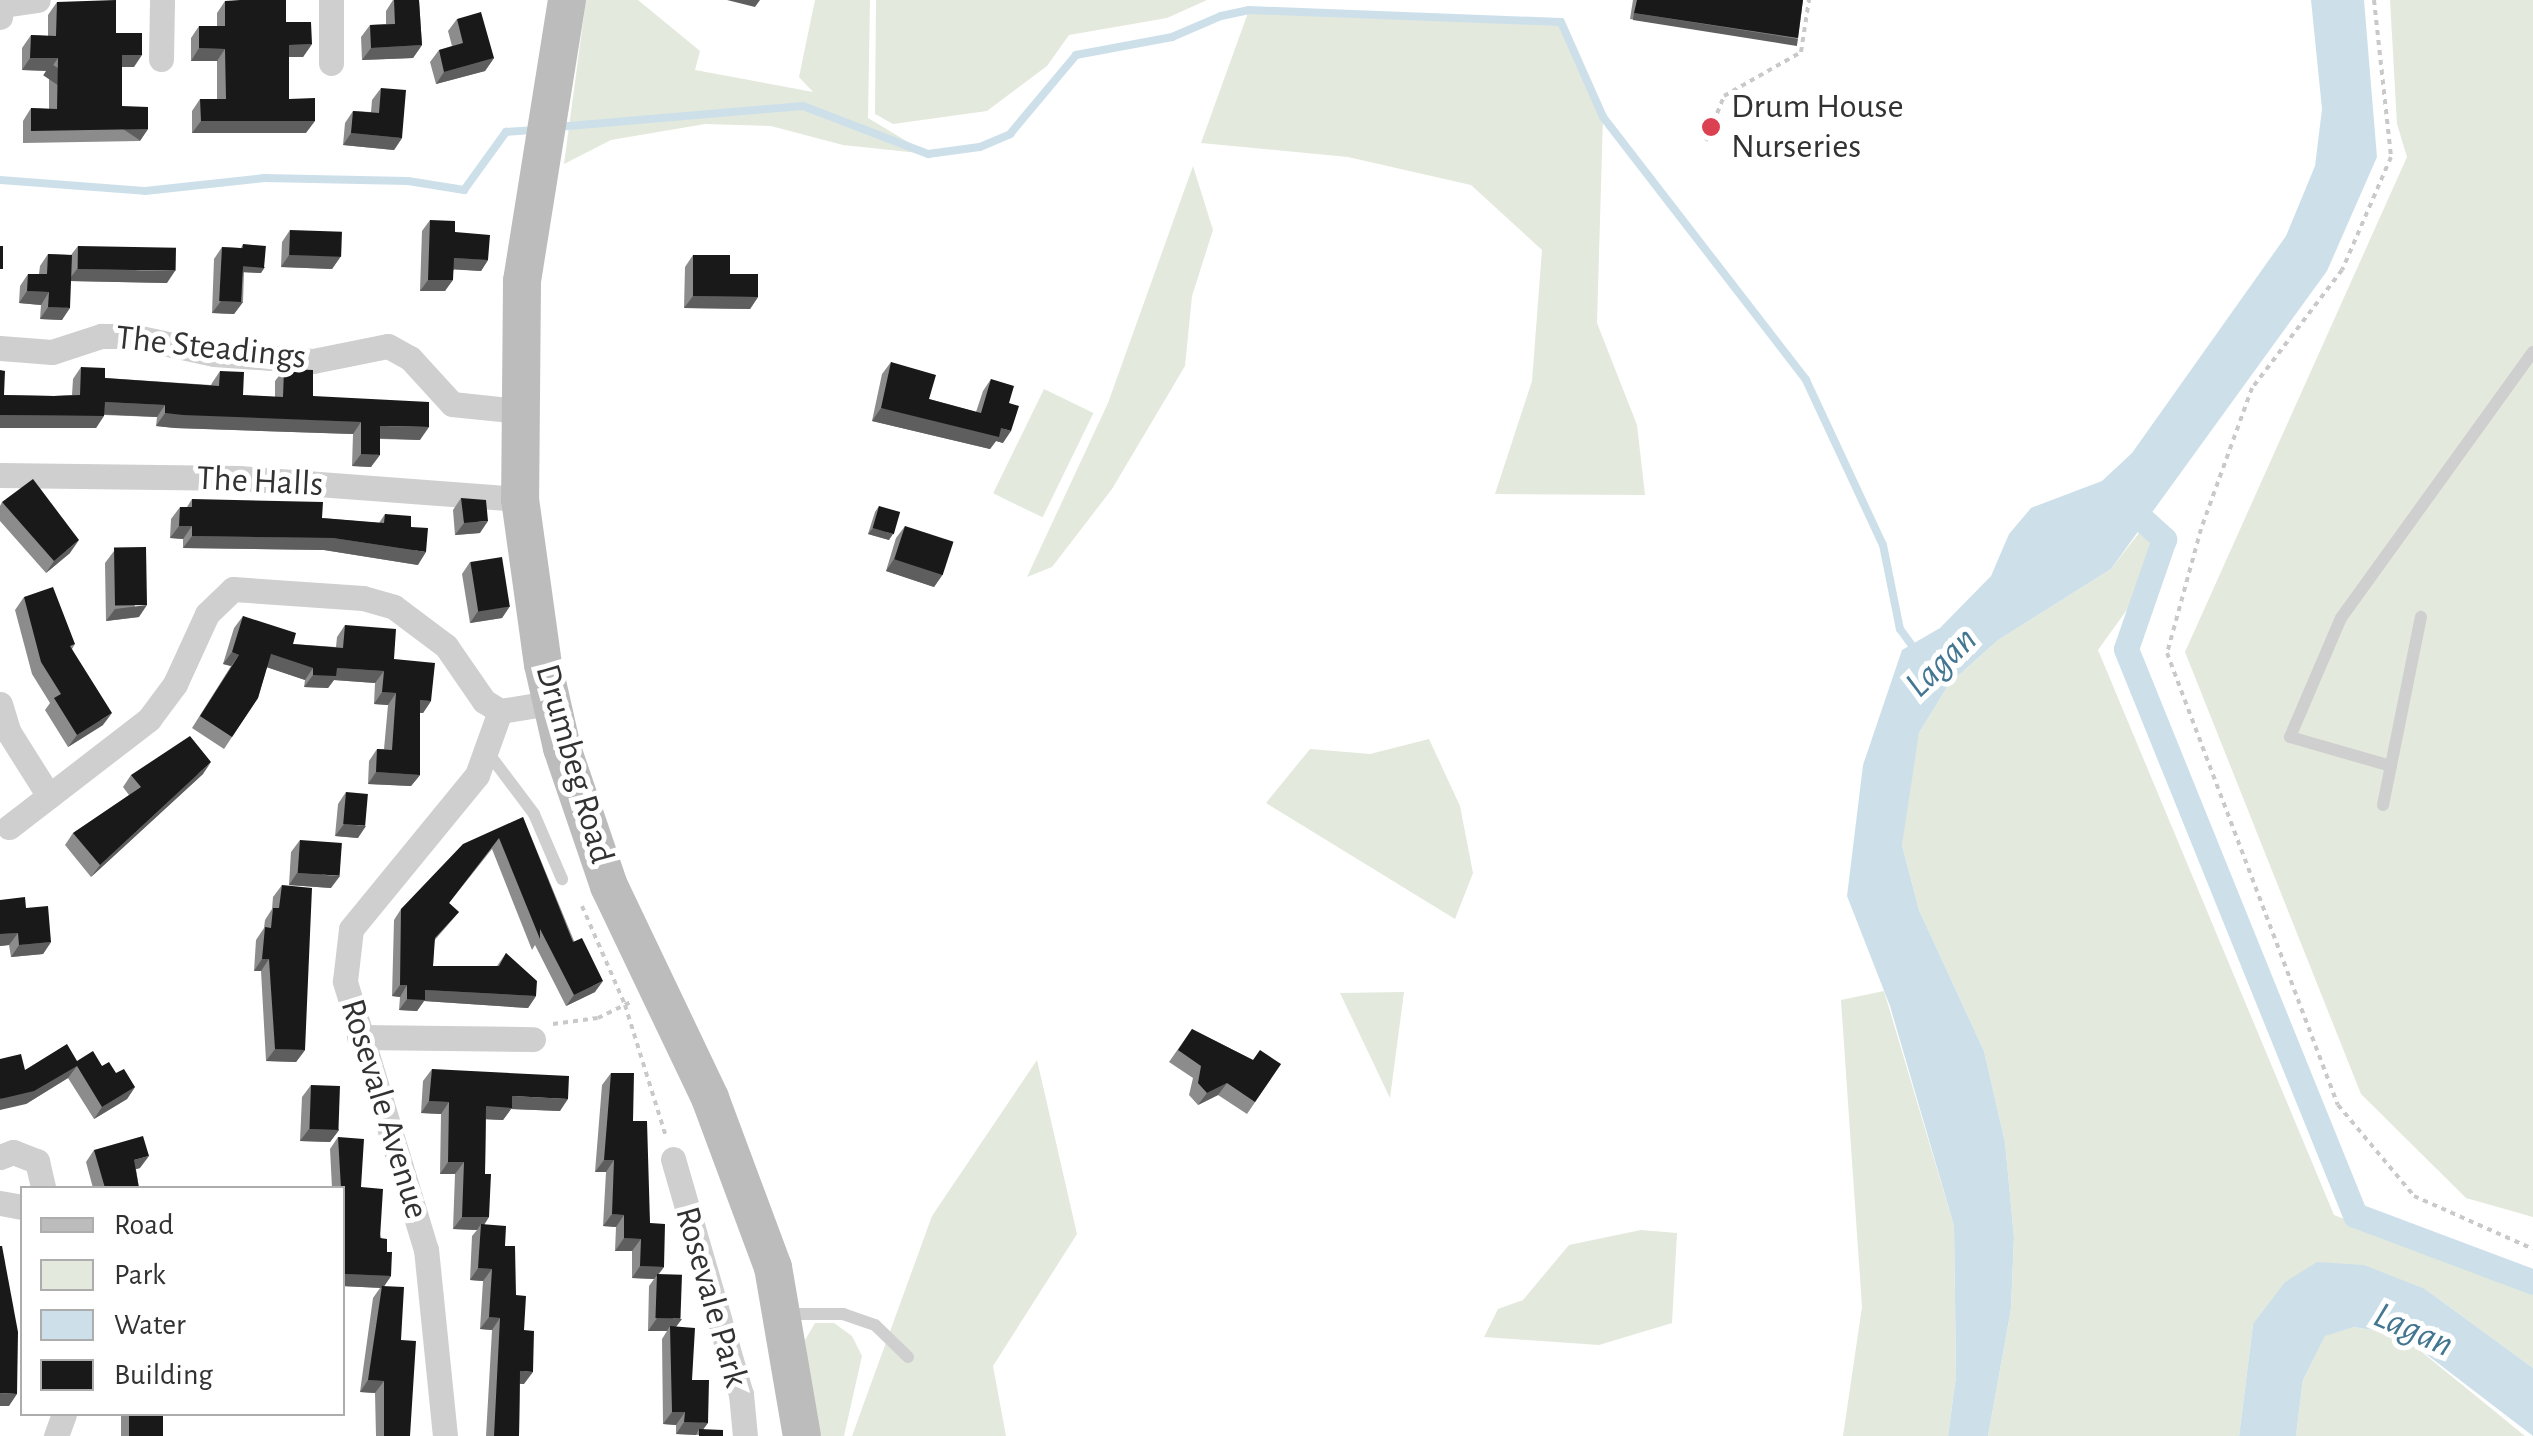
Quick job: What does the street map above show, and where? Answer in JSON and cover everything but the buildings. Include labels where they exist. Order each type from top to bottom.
[{"type":"street","points":[[0,17],[2,5],[38,0]]},
{"type":"street","points":[[160,58],[162,0]]},
{"type":"street","points":[[330,63],[331,0]]},
{"type":"street","name":"Drumbeg Road","points":[[567,0],[522,281],[520,499],[550,703],[609,886],[710,1098],[785,1314],[802,1436]]},
{"type":"street","name":"The Steadings","points":[[0,348],[52,352],[101,336],[131,336],[214,354],[314,361],[388,346],[410,358],[452,404],[519,411]]},
{"type":"street","name":"The Halls","points":[[0,475],[238,478],[520,499]]},
{"type":"street","points":[[9,827],[150,719],[220,596],[233,589],[271,590],[394,607],[446,646],[484,701],[500,711],[550,703]]},
{"type":"street","points":[[0,704],[8,731],[49,796]]},
{"type":"street","name":"Rosevale Avenue","points":[[445,1436],[426,1250],[359,1038],[345,981],[350,929],[433,833],[489,754],[500,711]]},
{"type":"street","points":[[359,1038],[533,1039]]},
{"type":"street","points":[[0,1157],[13,1152],[37,1160],[43,1186]]},
{"type":"street","name":"Rosevale Park","points":[[673,1159],[740,1394],[745,1436]]},
{"type":"lane","points":[[2391,766],[2290,738],[2341,618],[2533,352]]},
{"type":"lane","points":[[2383,805],[2420,617]]},
{"type":"lane","points":[[489,754],[534,814],[562,879]]},
{"type":"lane","points":[[785,1314],[843,1314],[875,1325],[908,1356]]},
{"type":"path","points":[[1706,141],[1724,96],[1801,52],[1808,0]]},
{"type":"path","points":[[562,879],[576,892],[626,1005],[673,1159]]},
{"type":"path","points":[[533,1039],[561,1018],[598,1018],[626,1005]]},
{"type":"green space","points":[[586,0],[638,0],[700,51],[695,70],[813,92],[799,77],[815,0],[870,0],[868,118],[928,154],[843,145],[771,126],[705,124],[611,140],[564,164]]},
{"type":"green space","points":[[876,0],[1207,0],[1167,18],[1069,35],[1047,66],[987,111],[893,124],[875,114]]},
{"type":"green space","points":[[2390,0],[2533,0],[2533,1217],[2466,1198],[2361,1094],[2185,652],[2407,157],[2397,124]]},
{"type":"green space","points":[[1249,10],[1561,22],[1603,117],[1597,323],[1637,425],[1645,495],[1495,494],[1532,381],[1542,250],[1471,185],[1348,157],[1201,143]]},
{"type":"green space","points":[[1193,166],[1213,230],[1192,296],[1185,366],[1112,489],[1052,567],[1027,577],[1108,403]]},
{"type":"green space","points":[[1044,389],[1093,413],[1043,517],[993,493]]},
{"type":"green space","points":[[2142,529],[2152,543],[2144,586],[2098,650],[2334,1215],[2533,1293],[2533,1368],[2425,1289],[2253,1324],[2239,1436],[1988,1436],[2011,1309],[2014,1237],[2005,1142],[1984,1051],[1919,910],[1902,845],[1905,796],[1919,733],[1949,684],[1998,640],[2111,569]]},
{"type":"green space","points":[[1429,739],[1460,806],[1473,873],[1455,919],[1266,803],[1310,749],[1370,754]]},
{"type":"green space","points":[[1884,991],[1954,1226],[1956,1376],[1948,1436],[1843,1436],[1862,1307],[1841,1000]]},
{"type":"green space","points":[[1404,992],[1390,1098],[1340,993]]},
{"type":"green space","points":[[1037,1060],[1077,1234],[993,1366],[1006,1436],[852,1436],[932,1216]]},
{"type":"green space","points":[[1641,1230],[1677,1233],[1672,1323],[1599,1345],[1484,1337],[1498,1309],[1523,1300],[1569,1245]]},
{"type":"green space","points":[[815,1323],[834,1323],[852,1336],[862,1356],[844,1436],[816,1436],[805,1340]]},
{"type":"green space","points":[[2354,1327],[2401,1335],[2525,1436],[2296,1436],[2303,1380],[2325,1335]]},
{"type":"water","name":"Lagan","points":[[2311,0],[2364,0],[2377,157],[2327,271],[2111,569],[1998,640],[1949,684],[1919,733],[1902,845],[1919,910],[1984,1051],[2005,1142],[2014,1237],[2011,1309],[1988,1436],[1948,1436],[1956,1376],[1954,1226],[1890,1006],[1847,896],[1863,765],[1902,650],[1940,628],[1991,576],[2009,534],[2031,508],[2102,481],[2132,453],[2286,236],[2315,166],[2322,109]]},
{"type":"water","name":"Lagan","points":[[2317,1262],[2364,1265],[2425,1289],[2533,1368],[2533,1436],[2401,1335],[2354,1327],[2325,1336],[2303,1380],[2296,1436],[2239,1436],[2253,1324],[2285,1282]]},
{"type":"waterway","name":"Lagan","points":[[557,127],[803,106],[928,154],[980,147],[1010,134],[1076,55],[1172,37],[1221,16],[1249,10],[1561,22],[1603,117],[1806,380],[1883,545],[1900,629],[1914,648]]},
{"type":"waterway","points":[[0,180],[145,191],[264,178],[408,181],[464,190],[506,132],[533,130]]},
{"type":"waterway","points":[[2122,501],[2164,539],[2126,649],[2355,1215],[2533,1282]]},
{"type":"place","name":"Drum House Nurseries","points":[[1711,127]]}]
